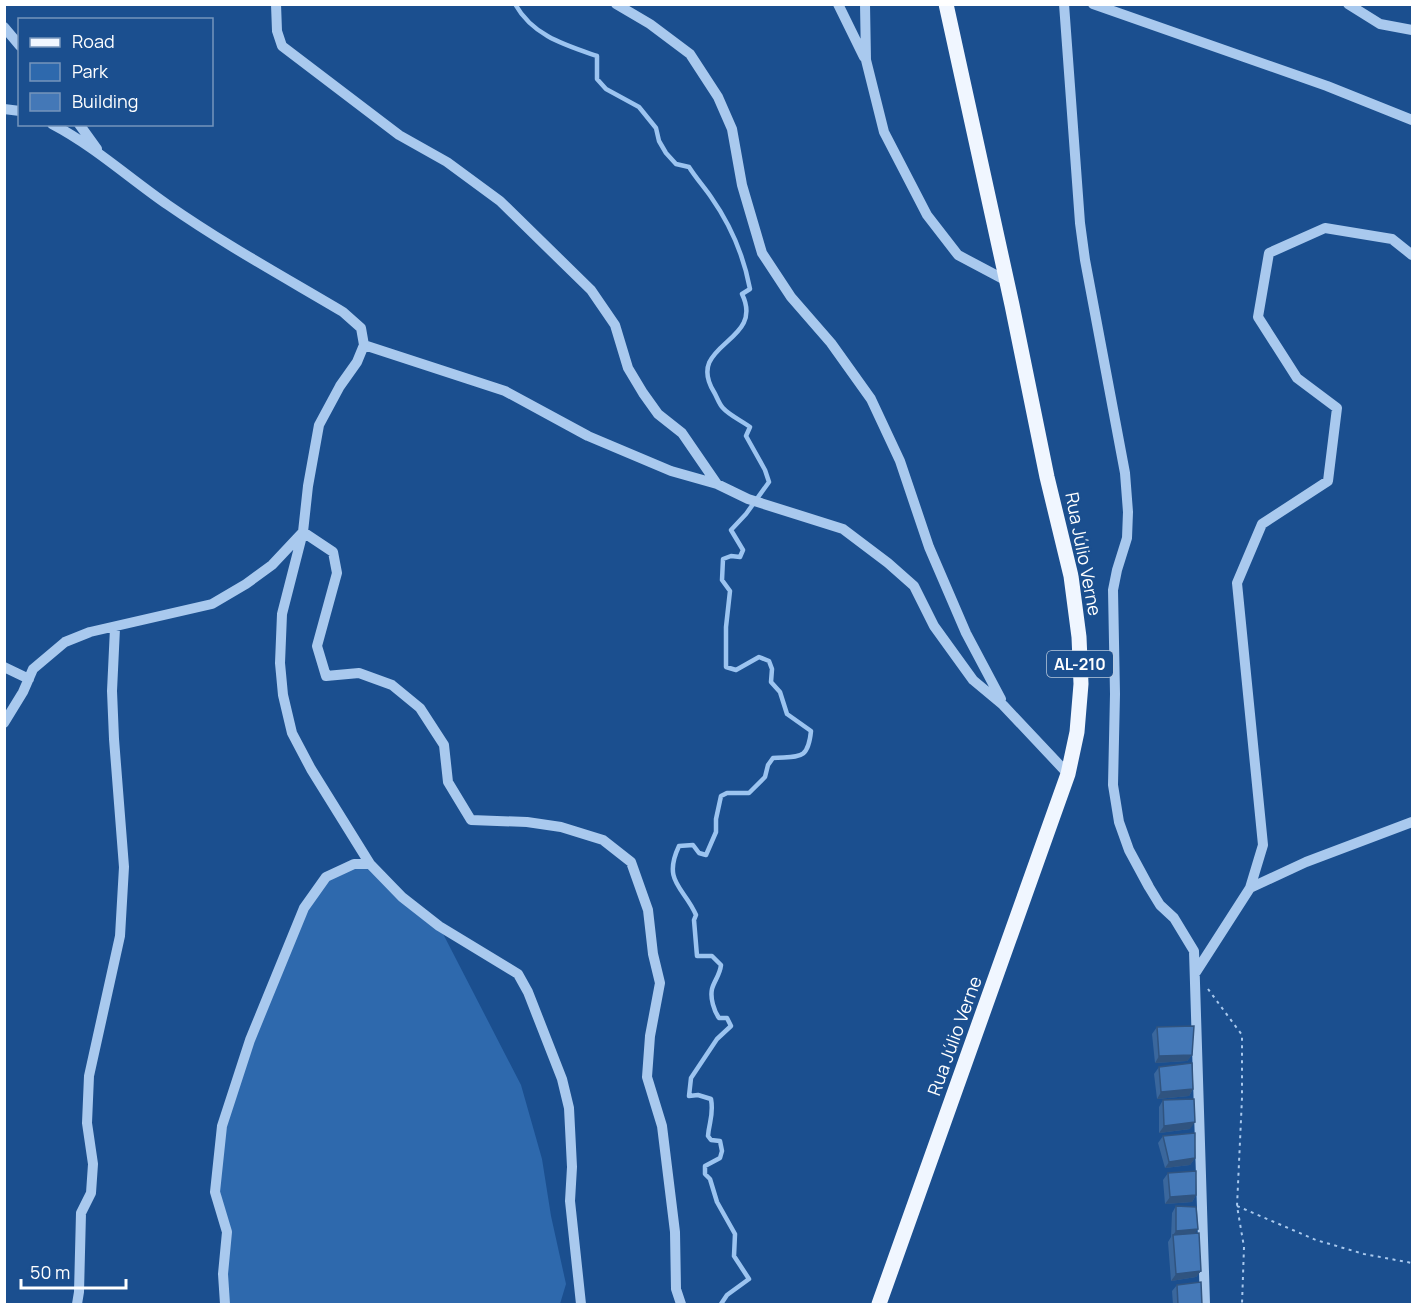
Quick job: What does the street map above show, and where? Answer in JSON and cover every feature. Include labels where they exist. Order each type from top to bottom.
[{"type":"main road","name":"Rua Júlio Verne","points":[[879,1305],[1068,774],[1077,732],[1081,684],[1079,637],[1071,576],[1047,477],[1007,281],[946,4]]},
{"type":"street","points":[[276,4],[278,31],[282,46],[399,135],[447,162],[500,201],[591,290],[615,325],[628,368],[643,393],[658,414],[682,433],[717,484]]},
{"type":"street","points":[[616,4],[650,24],[690,54],[718,97],[732,129],[742,185],[762,253],[791,297],[831,343],[871,399],[900,461],[929,547],[966,633],[1004,705]]},
{"type":"street","points":[[838,4],[866,60],[884,132],[927,215],[958,255],[1007,281]]},
{"type":"street","points":[[865,4],[866,60]]},
{"type":"street","points":[[1064,4],[1083,250],[1125,472],[1127,538],[1113,590],[1115,694],[1113,785],[1119,822],[1129,850],[1160,905],[1174,918],[1194,951],[1205,1305]]},
{"type":"street","points":[[1093,4],[1327,86],[1413,120]]},
{"type":"street","points":[[1348,4],[1380,24],[1413,30]]},
{"type":"street","points":[[4,27],[18,44]]},
{"type":"street","points":[[55,126],[100,154],[146,190],[217,238],[343,312],[361,328],[364,345],[357,362],[340,386],[320,425],[308,486],[303,532],[282,614],[280,663],[292,733],[311,769],[370,864],[402,897],[439,926],[518,974],[528,992],[562,1079],[569,1108],[572,1156],[570,1201],[581,1305]]},
{"type":"street","points":[[80,126],[100,154]]},
{"type":"street","points":[[1196,973],[1250,888],[1263,844],[1237,583],[1262,524],[1328,481],[1337,408],[1297,378],[1258,316],[1269,253],[1325,228],[1392,239],[1413,255]]},
{"type":"street","points":[[364,345],[505,391],[588,436],[671,471],[717,484],[748,499],[843,529],[914,586],[934,626],[973,680],[1004,705],[1068,774]]},
{"type":"street","points":[[4,723],[33,669],[65,642],[90,632],[212,604],[272,565],[303,532]]},
{"type":"street","points":[[303,532],[333,552],[337,573],[317,645],[326,676],[358,673],[392,685],[420,708],[444,745],[448,782],[471,819],[527,822],[561,827],[603,840],[631,862],[648,910],[653,954],[660,983],[650,1036],[647,1077],[662,1126],[675,1232],[676,1289],[681,1305]]},
{"type":"street","points":[[77,1305],[81,1213],[91,1193],[93,1164],[87,1123],[89,1076],[120,936],[124,867],[112,691],[115,628]]},
{"type":"street","points":[[4,667],[29,680]]},
{"type":"street","points":[[1250,888],[1306,862],[1413,822]]},
{"type":"street","points":[[225,1305],[223,1274],[227,1232],[215,1192],[222,1126],[250,1040],[304,908],[326,877],[354,864],[370,864]]},
{"type":"path","points":[[1196,973],[1242,1035],[1242,1098],[1237,1206],[1244,1247],[1242,1305]]},
{"type":"path","points":[[1237,1206],[1316,1240],[1364,1254],[1413,1263]]},
{"type":"green space","points":[[370,864],[439,926],[521,1085],[542,1159],[551,1216],[566,1284],[560,1304],[225,1304],[227,1232],[215,1192],[222,1126],[304,908],[326,877]]},
{"type":"building","points":[[1194,1026],[1192,1055],[1159,1056],[1157,1027]]},
{"type":"building","points":[[1192,1063],[1193,1089],[1161,1092],[1159,1067]]},
{"type":"building","points":[[1194,1099],[1195,1122],[1164,1126],[1163,1100]]},
{"type":"building","points":[[1195,1133],[1195,1158],[1169,1162],[1163,1136]]},
{"type":"building","points":[[1196,1171],[1196,1195],[1170,1197],[1168,1173]]},
{"type":"building","points":[[1176,1206],[1196,1207],[1198,1229],[1176,1231]]},
{"type":"building","points":[[1199,1233],[1201,1271],[1176,1274],[1173,1235]]},
{"type":"building","points":[[1201,1282],[1202,1305],[1178,1305],[1177,1285]]},
{"type":"waterway","points":[[515,4],[522,15],[540,32],[597,56],[597,79],[606,89],[639,107],[656,128],[659,141],[666,153],[676,164],[689,167],[718,207],[730,230],[740,253],[750,289],[742,294],[746,310],[744,323],[736,334],[716,352],[709,363],[708,376],[722,406],[750,427],[746,436],[769,482],[746,514],[731,530],[743,550],[740,557],[731,556],[723,559],[722,580],[730,591],[726,627],[726,667],[736,670],[759,657],[769,661],[772,669],[771,682],[780,692],[787,714],[811,731],[805,752],[796,756],[773,758],[768,765],[765,777],[749,793],[727,793],[721,796],[716,832],[706,855],[699,853],[693,845],[679,846],[674,858],[673,868],[677,884],[696,915],[694,920],[697,956],[712,956],[721,965],[712,989],[714,1008],[719,1018],[727,1018],[731,1026],[717,1039],[691,1078],[689,1096],[698,1095],[711,1099],[712,1114],[708,1136],[711,1140],[720,1141],[722,1151],[720,1158],[705,1166],[705,1174],[710,1179],[717,1202],[735,1234],[734,1256],[749,1279],[727,1295],[721,1304]]}]
